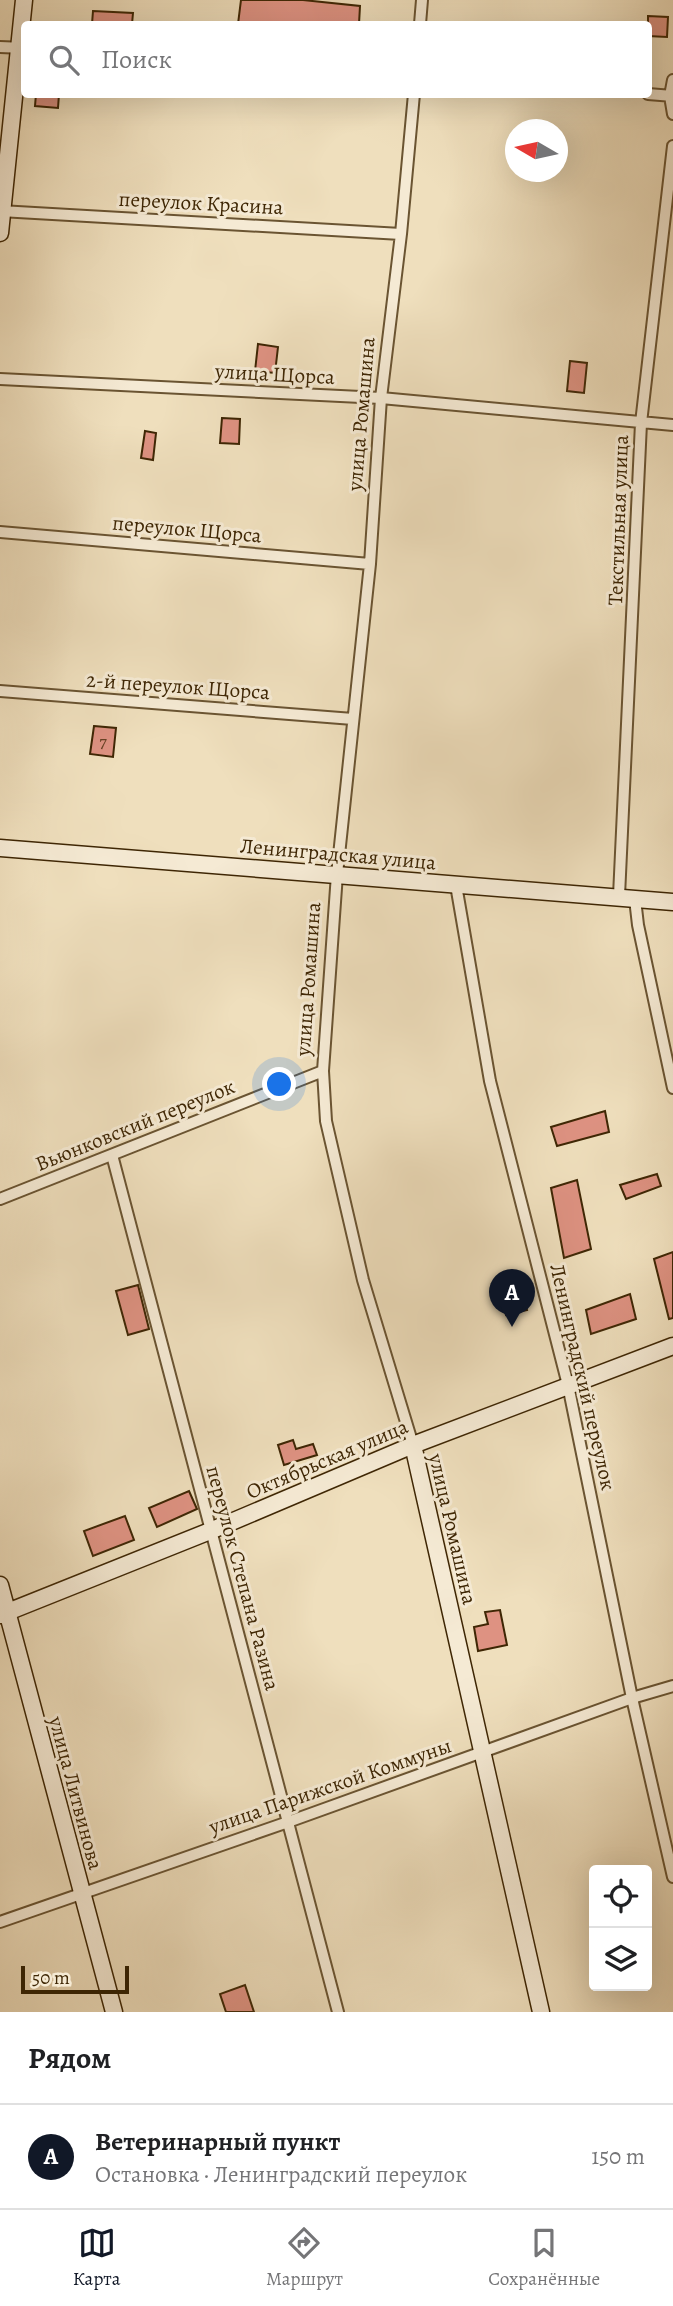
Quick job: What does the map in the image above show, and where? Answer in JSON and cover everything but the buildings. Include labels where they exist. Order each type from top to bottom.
[{"type":"main road","points":[[23,21],[24,0]]},
{"type":"main road","points":[[0,233],[21,56]]},
{"type":"main road","name":"Ленинградская улица","points":[[0,848],[673,902]]},
{"type":"main road","name":"Октябрьская улица","points":[[3,1614],[210,1531],[412,1445],[673,1346]]},
{"type":"main road","name":"улица Ромашина","points":[[412,1445],[541,2012]]},
{"type":"main road","name":"улица Литвинова","points":[[0,1585],[3,1614],[114,2012]]},
{"type":"street","points":[[420,21],[422,0]]},
{"type":"street","points":[[0,47],[21,48]]},
{"type":"street","points":[[673,80],[673,114]]},
{"type":"street","points":[[652,94],[671,96]]},
{"type":"street","name":"улица Ромашина","points":[[412,1445],[363,1280],[326,1121],[323,1071],[337,874],[370,564],[381,398],[401,234],[414,98]]},
{"type":"street","name":"Текстильная улица","points":[[619,896],[641,423],[673,146]]},
{"type":"street","name":"переулок Красина","points":[[1,211],[401,234]]},
{"type":"street","name":"улица Щорса","points":[[0,379],[381,398],[673,425]]},
{"type":"street","name":"переулок Щорса","points":[[0,532],[370,564]]},
{"type":"street","name":"2-й переулок Щорса","points":[[0,691],[353,719]]},
{"type":"street","name":"Ленинградский переулок","points":[[456,885],[491,1081],[568,1385],[632,1698],[673,1877]]},
{"type":"street","points":[[635,899],[638,925],[673,1088]]},
{"type":"street","name":"Вьюнковский переулок","points":[[0,1199],[323,1071]]},
{"type":"street","name":"переулок Степана Разина","points":[[112,1155],[338,2012]]},
{"type":"street","name":"улица Парижской Коммуны","points":[[0,1923],[632,1698],[673,1686]]},
{"type":"place","name":"Ветеринарный пункт","points":[[512,1327]]}]
